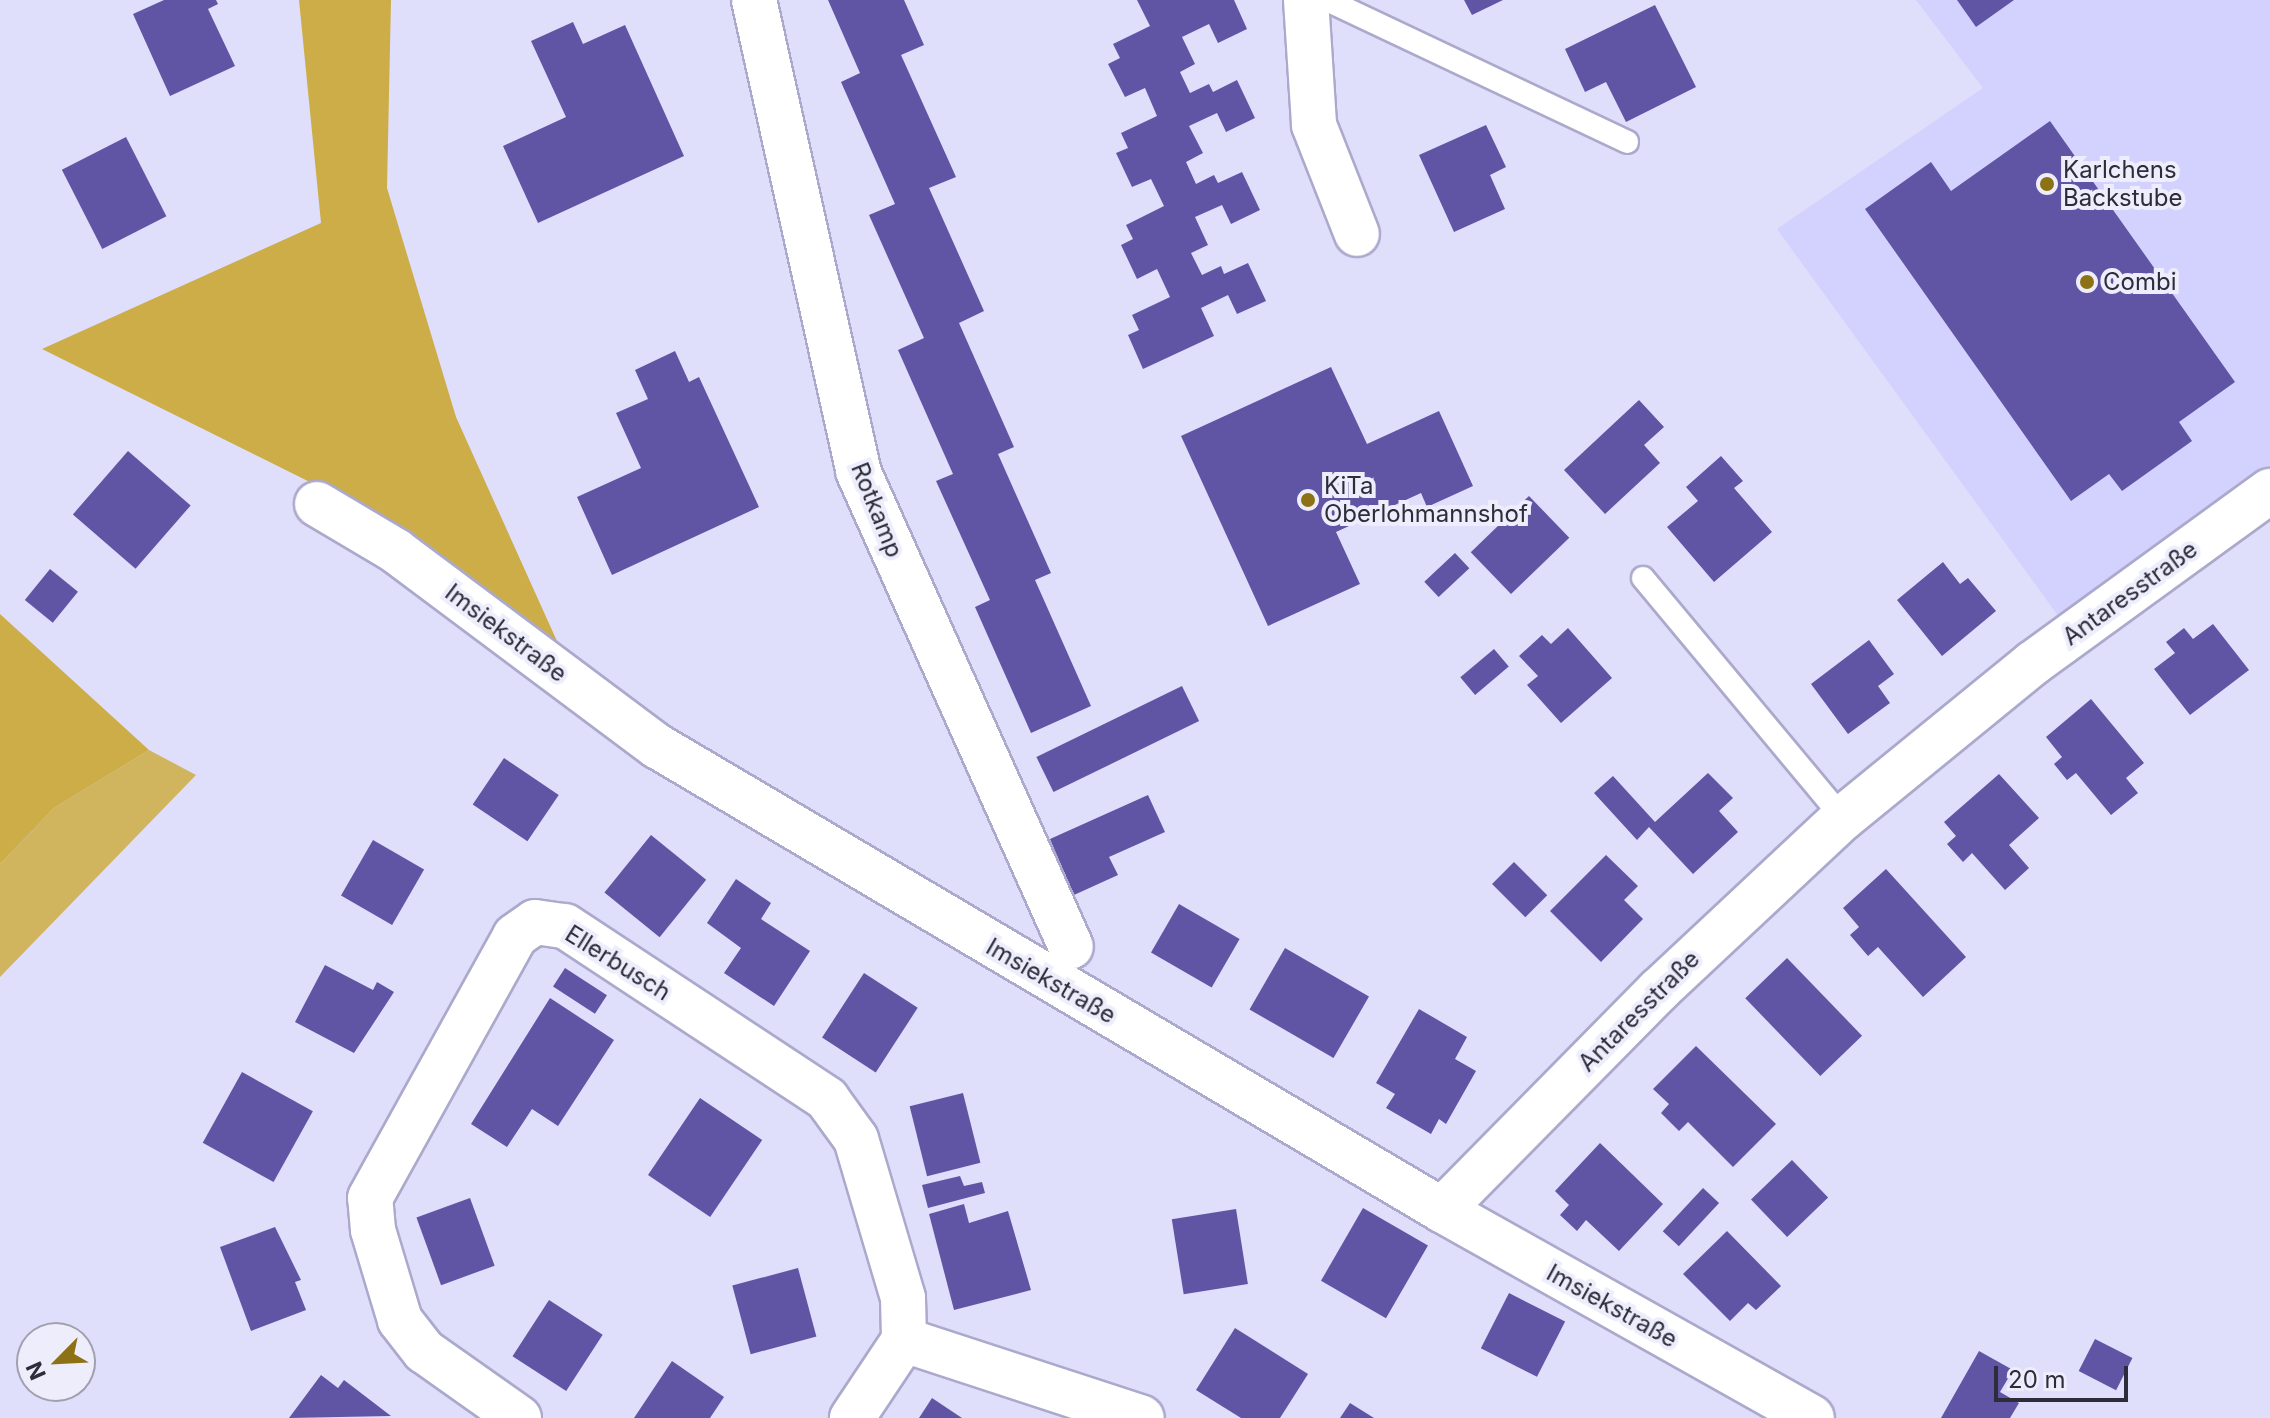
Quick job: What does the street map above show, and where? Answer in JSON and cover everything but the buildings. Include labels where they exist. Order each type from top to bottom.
[{"type":"street","name":"Rotkamp","points":[[754,0],[858,471],[1071,947]]},
{"type":"street","points":[[1306,0],[1314,125],[1357,234]]},
{"type":"street","name":"Antaresstraße","points":[[1442,1210],[1659,990],[1843,818],[2033,663],[2270,491]]},
{"type":"street","name":"Imsiekstraße","points":[[317,504],[396,551],[657,746],[1442,1210],[1812,1418]]},
{"type":"street","name":"Ellerbusch","points":[[519,1418],[424,1351],[400,1320],[373,1230],[370,1198],[515,936],[535,922],[565,926],[827,1099],[856,1139],[903,1298],[904,1340]]},
{"type":"street","points":[[852,1418],[904,1340],[1142,1418]]},
{"type":"lane","points":[[1327,0],[1627,142]]},
{"type":"lane","points":[[1643,578],[1843,818]]},
{"type":"shaded area","points":[[299,0],[391,0],[387,188],[456,417],[570,670],[338,496],[42,349],[321,223]]},
{"type":"shaded area","points":[[1916,0],[2270,0],[2270,468],[2059,617],[1777,229],[1983,88]]},
{"type":"shaded area","points":[[0,614],[149,750],[54,808],[0,864]]},
{"type":"shaded area","points":[[149,750],[196,775],[0,977],[0,864],[54,808]]},
{"type":"place","name":"Karlchens Backstube","points":[[2047,184]]},
{"type":"place","name":"Combi","points":[[2087,282]]},
{"type":"place","name":"KiTa Oberlohmannshof","points":[[1308,500]]}]
